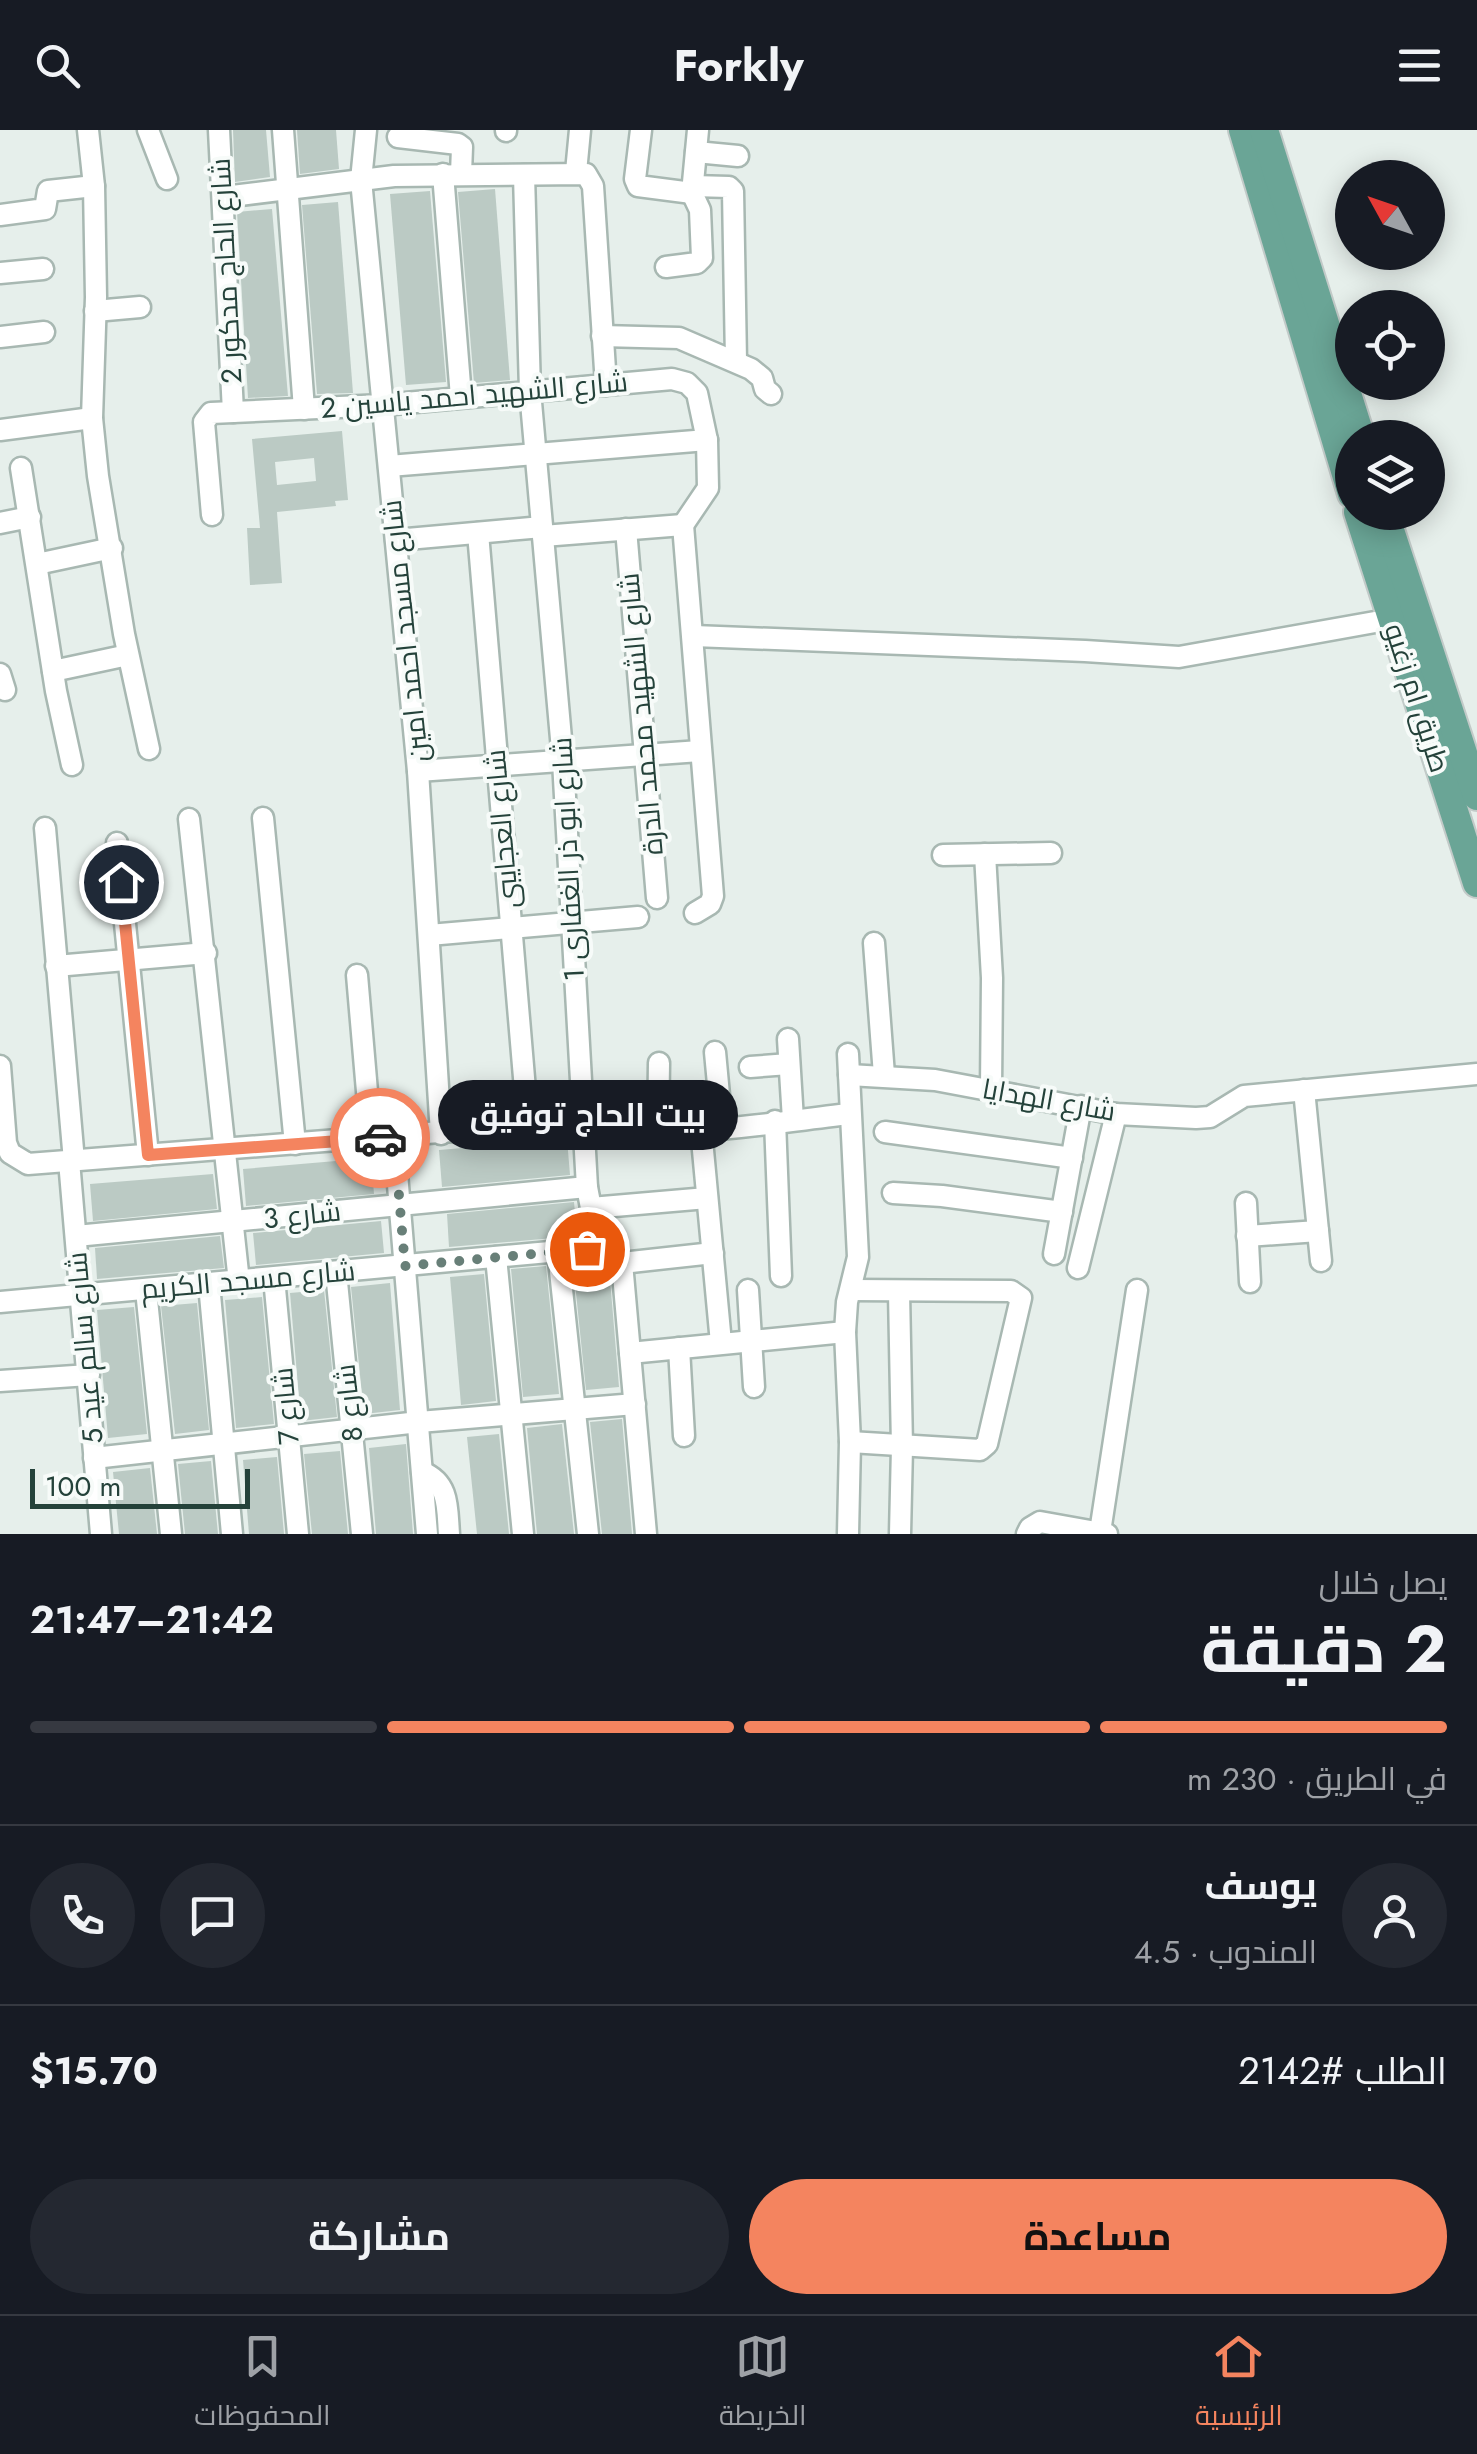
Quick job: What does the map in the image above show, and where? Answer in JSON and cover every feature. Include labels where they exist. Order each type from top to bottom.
[{"type":"main road","points":[[1243,130],[1328,375],[1352,420]]},
{"type":"main road","points":[[1264,130],[1337,420]]},
{"type":"main road","name":"طريق ام زغيو","points":[[1366,530],[1477,796]]},
{"type":"main road","name":"طريق ام زغيو","points":[[1387,530],[1403,617],[1477,883]]},
{"type":"street","points":[[88,130],[94,186],[92,418],[128,655],[149,750]]},
{"type":"street","points":[[148,130],[167,179]]},
{"type":"street","name":"شارع الحاج مدكور 2","points":[[218,130],[233,412]]},
{"type":"street","points":[[283,130],[304,408]]},
{"type":"street","name":"شارع مسجد احمد امين","points":[[366,130],[361,180],[418,771],[441,1134]]},
{"type":"street","points":[[576,172],[580,130]]},
{"type":"street","points":[[640,130],[635,179],[638,186],[729,187],[733,191],[736,362]]},
{"type":"street","points":[[666,266],[702,258],[700,210],[692,189],[698,130]]},
{"type":"street","points":[[398,137],[462,147],[452,174],[461,398]]},
{"type":"street","points":[[696,152],[738,156]]},
{"type":"street","points":[[224,197],[361,180],[452,174],[586,174],[593,186],[606,385]]},
{"type":"street","name":"شارع ابو ذر الغفارى 1","points":[[524,175],[530,391],[563,761],[582,1121],[589,1197],[619,1255],[646,1534]]},
{"type":"street","points":[[0,216],[45,210],[48,191],[94,186]]},
{"type":"street","points":[[0,273],[43,269]]},
{"type":"street","points":[[95,311],[140,306]]},
{"type":"street","points":[[0,337],[44,332]]},
{"type":"street","points":[[602,336],[679,338],[736,362],[762,378],[771,394]]},
{"type":"street","name":"شارع الشهيد احمد ياسين 2","points":[[233,412],[382,405],[672,379],[687,383],[697,393],[707,440],[708,488],[683,525]]},
{"type":"street","points":[[212,515],[204,422],[211,412],[233,412]]},
{"type":"street","points":[[0,430],[92,418]]},
{"type":"street","points":[[388,466],[707,440]]},
{"type":"street","points":[[22,468],[53,671],[72,765]]},
{"type":"street","points":[[0,522],[30,517]]},
{"type":"street","points":[[396,540],[683,525],[713,896],[710,904],[695,913]]},
{"type":"street","name":"شارع الشهيد محمد الدرة","points":[[626,530],[657,898]]},
{"type":"street","name":"شارع العجايبى","points":[[478,533],[528,1125]]},
{"type":"street","points":[[37,564],[112,548]]},
{"type":"street","points":[[694,636],[1179,658],[1403,617]]},
{"type":"street","points":[[53,671],[128,655]]},
{"type":"street","points":[[418,771],[700,751]]},
{"type":"street","points":[[264,818],[295,1144]]},
{"type":"street","points":[[189,819],[240,1282]]},
{"type":"street","name":"شارع سالم عيد 5","points":[[45,828],[101,1534]]},
{"type":"street","points":[[117,843],[148,1155]]},
{"type":"street","points":[[943,855],[1051,852]]},
{"type":"street","points":[[985,854],[992,978],[991,1090]]},
{"type":"street","points":[[429,935],[638,917]]},
{"type":"street","points":[[874,943],[884,1074]]},
{"type":"street","points":[[56,966],[206,954]]},
{"type":"street","points":[[357,975],[371,1138]]},
{"type":"street","points":[[781,1276],[788,1039]]},
{"type":"street","points":[[715,1052],[708,1198],[721,1343]]},
{"type":"street","points":[[658,1132],[659,1064]]},
{"type":"street","points":[[750,1067],[789,1064]]},
{"type":"street","name":"شارع الهدايا","points":[[850,1114],[848,1064],[884,1074],[1116,1114],[1210,1116],[1244,1096],[1477,1074]]},
{"type":"street","points":[[0,1066],[6,1144],[10,1153],[28,1164],[582,1121],[619,1130],[658,1132],[850,1114],[858,1257],[847,1302],[845,1332],[850,1442],[848,1534]]},
{"type":"street","points":[[1304,1090],[1321,1261]]},
{"type":"street","points":[[1054,1254],[1081,1106]]},
{"type":"street","points":[[1078,1268],[1116,1114]]},
{"type":"street","points":[[885,1132],[1072,1158]]},
{"type":"street","points":[[394,1137],[427,1534]]},
{"type":"street","points":[[893,1193],[1062,1212]]},
{"type":"street","name":"شارع 3","points":[[76,1236],[400,1205],[589,1197],[708,1198]]},
{"type":"street","points":[[1246,1202],[1250,1282]]},
{"type":"street","points":[[1248,1236],[1318,1231]]},
{"type":"street","points":[[558,1252],[588,1534]]},
{"type":"street","name":"شارع مسجد الكريم","points":[[0,1302],[558,1252],[712,1252]]},
{"type":"street","points":[[496,1258],[523,1534]]},
{"type":"street","name":"شارع 8","points":[[336,1272],[362,1534]]},
{"type":"street","name":"شارع 7","points":[[274,1278],[298,1534]]},
{"type":"street","points":[[209,1284],[232,1534]]},
{"type":"street","points":[[146,1290],[171,1534]]},
{"type":"street","points":[[748,1290],[754,1387]]},
{"type":"street","points":[[850,1442],[980,1450],[989,1434],[1021,1298],[1011,1291],[851,1290]]},
{"type":"street","points":[[1027,1534],[1040,1522],[1104,1533],[1137,1290]]},
{"type":"street","points":[[899,1292],[900,1534]]},
{"type":"street","points":[[630,1352],[845,1332]]},
{"type":"street","points":[[678,1348],[684,1436]]},
{"type":"street","points":[[0,1380],[89,1375]]},
{"type":"street","points":[[94,1458],[419,1422],[634,1404]]},
{"type":"street","points":[[422,1472],[440,1483],[446,1494],[449,1534]]},
{"type":"building","points":[[233,130],[266,130],[270,177],[235,182]]},
{"type":"building","points":[[297,130],[336,130],[339,169],[300,174]]},
{"type":"building","points":[[495,189],[510,380],[474,383],[458,192]]},
{"type":"building","points":[[430,191],[446,382],[406,385],[390,194]]},
{"type":"building","points":[[338,202],[353,393],[317,394],[302,205]]},
{"type":"building","points":[[272,209],[288,396],[248,398],[237,212]]},
{"type":"building","points":[[342,431],[348,500],[335,501],[336,506],[277,512],[282,583],[250,585],[247,528],[260,528],[252,439]],"holes":[[[314,458],[316,481],[277,485],[275,462]]]},
{"type":"building","points":[[567,1139],[570,1175],[442,1187],[439,1150]]},
{"type":"building","points":[[371,1158],[374,1194],[246,1206],[243,1169]]},
{"type":"building","points":[[213,1174],[217,1209],[93,1221],[90,1184]]},
{"type":"building","points":[[574,1202],[577,1236],[449,1247],[447,1214]]},
{"type":"building","points":[[381,1221],[384,1253],[256,1265],[253,1233]]},
{"type":"building","points":[[220,1236],[224,1268],[97,1279],[95,1248]]},
{"type":"building","points":[[605,1261],[609,1267],[619,1387],[586,1390],[573,1264]]},
{"type":"building","points":[[546,1266],[559,1394],[523,1397],[511,1269]]},
{"type":"building","points":[[484,1274],[496,1401],[461,1405],[450,1277]]},
{"type":"building","points":[[390,1283],[400,1410],[364,1414],[351,1287]]},
{"type":"building","points":[[324,1290],[337,1417],[301,1421],[290,1293]]},
{"type":"building","points":[[262,1297],[274,1424],[236,1428],[225,1300]]},
{"type":"building","points":[[197,1303],[209,1430],[175,1434],[161,1306]]},
{"type":"building","points":[[134,1307],[147,1434],[108,1438],[97,1310]]},
{"type":"building","points":[[622,1419],[632,1534],[602,1534],[590,1422]]},
{"type":"building","points":[[562,1424],[574,1534],[537,1534],[527,1428]]},
{"type":"building","points":[[499,1434],[509,1534],[477,1534],[467,1437]]},
{"type":"building","points":[[406,1444],[413,1534],[376,1534],[369,1448]]},
{"type":"building","points":[[340,1451],[348,1534],[312,1534],[304,1454]]},
{"type":"building","points":[[277,1457],[284,1534],[249,1534],[243,1460]]},
{"type":"building","points":[[211,1461],[218,1534],[185,1534],[178,1464]]},
{"type":"building","points":[[150,1468],[157,1534],[119,1534],[113,1472]]},
{"type":"way so far","points":[[380,1138],[394,1137],[405,1266],[587,1249]]},
{"type":"place","name":"بيت الحاج توفيق","points":[[587,1249]]},
{"type":"route","points":[[121,882],[148,1155],[380,1138]]}]
